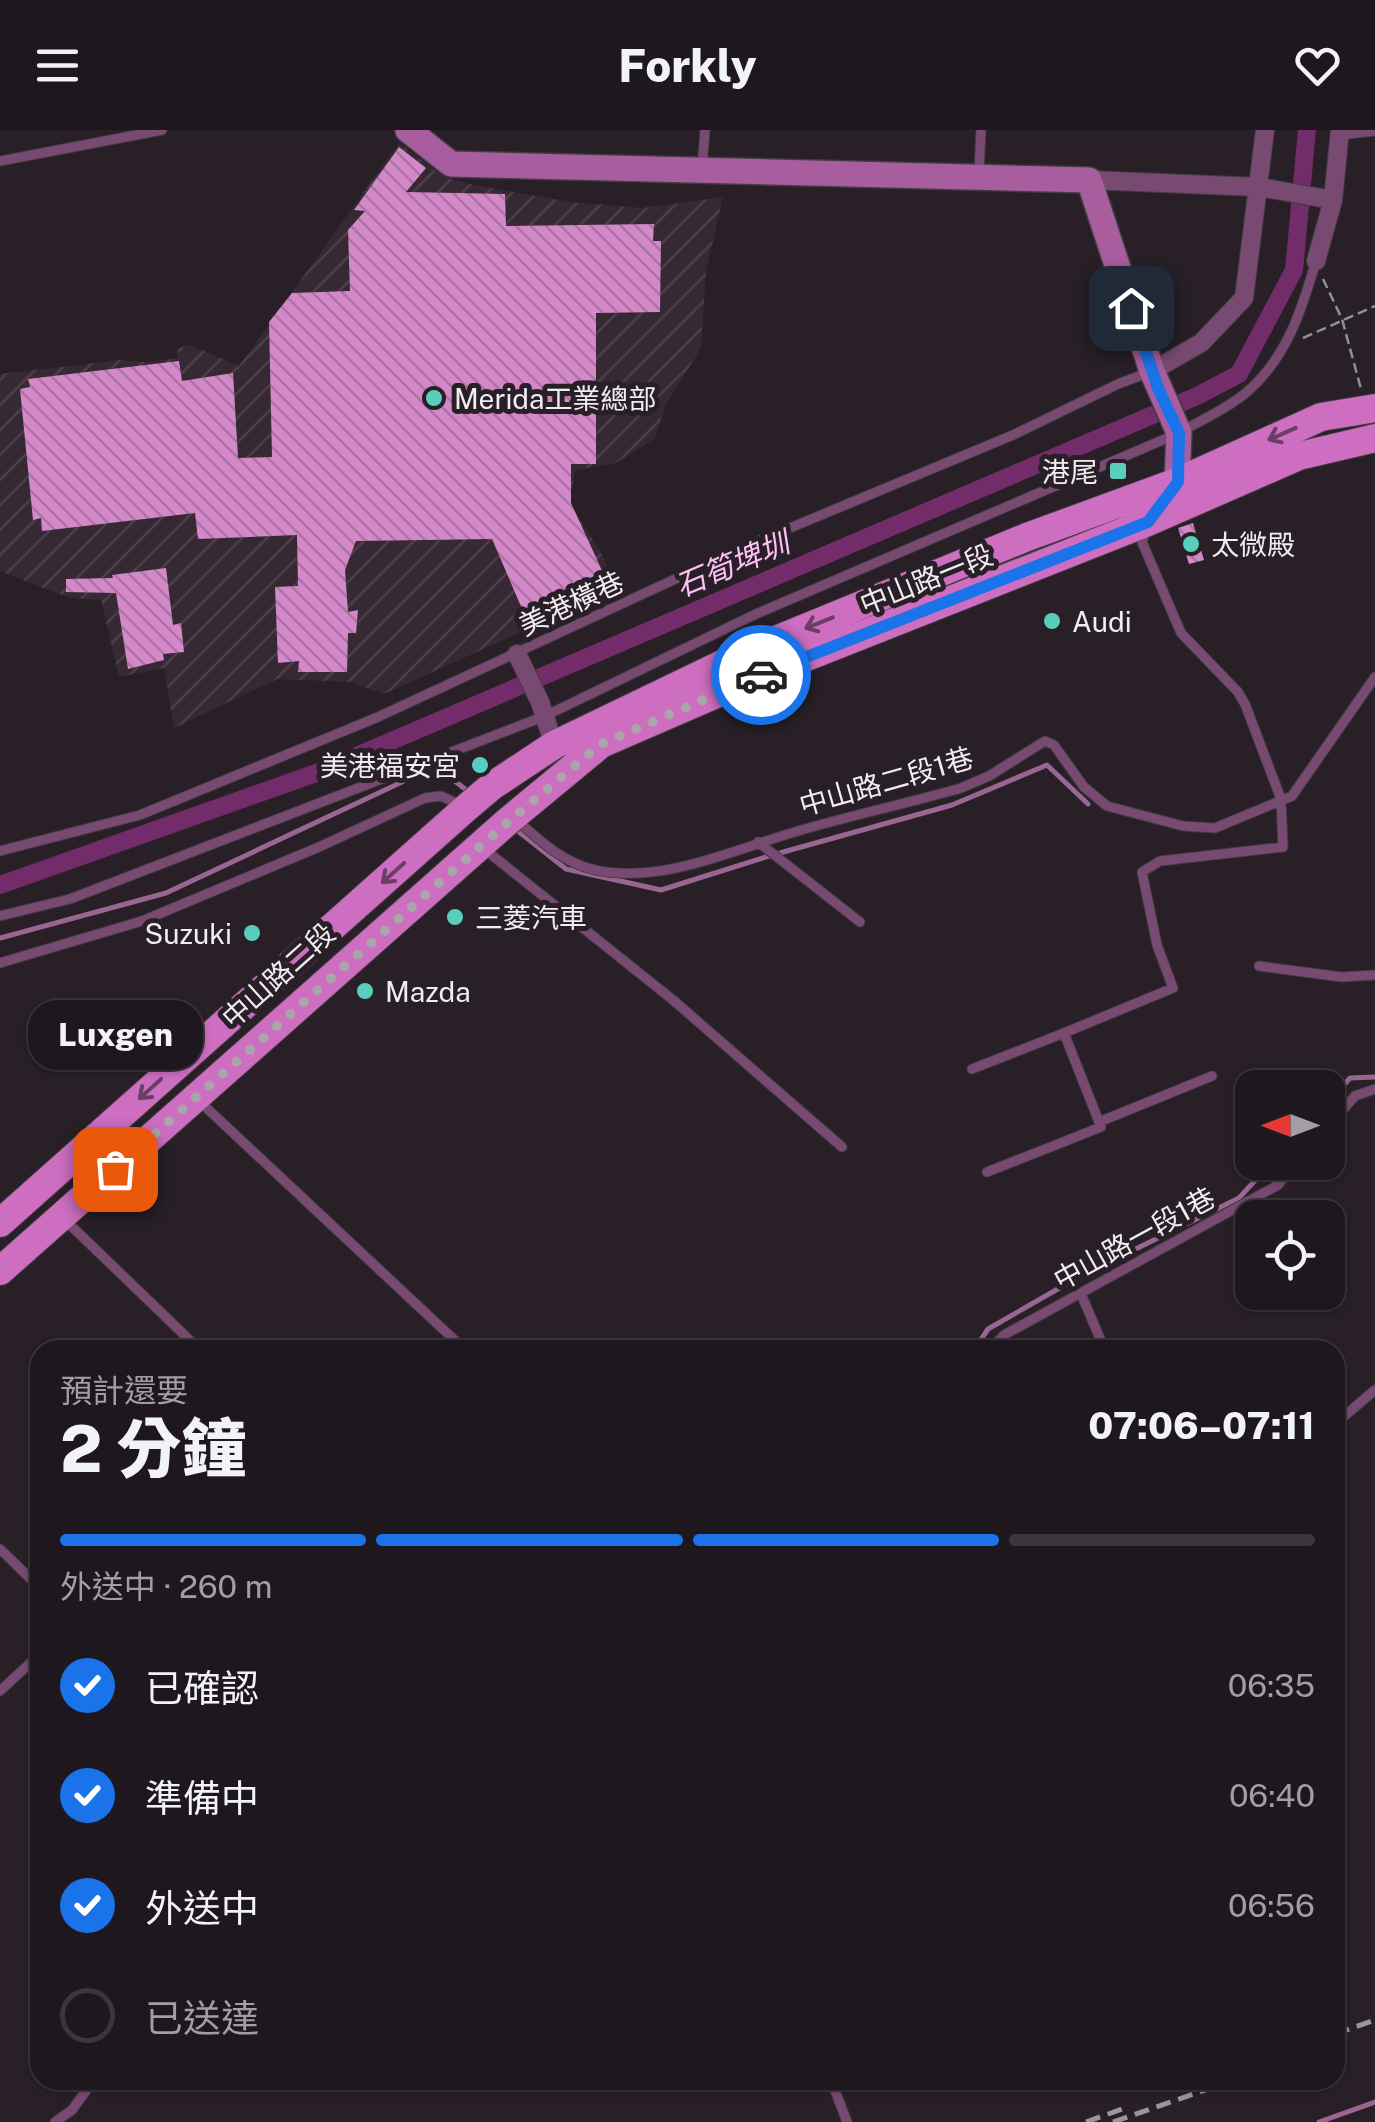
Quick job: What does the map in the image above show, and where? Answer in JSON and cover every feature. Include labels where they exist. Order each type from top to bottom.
[{"type":"main road","name":"中山路一段","points":[[492,786],[554,745],[749,652],[1027,537],[1178,482],[1321,417],[1371,409]]},
{"type":"main road","name":"中山路一段","points":[[480,846],[601,744],[751,679],[1148,522],[1300,456],[1375,438]]},
{"type":"main road","name":"中山路二段","points":[[0,1223],[492,786]]},
{"type":"main road","name":"中山路二段","points":[[0,1271],[480,846]]},
{"type":"street","points":[[408,130],[451,164],[1089,180],[1259,187],[1333,200]]},
{"type":"street","points":[[1155,380],[1202,343],[1244,298],[1265,130]]},
{"type":"street","points":[[1316,262],[1333,200],[1340,133]]},
{"type":"street","points":[[1089,180],[1155,380],[1176,427],[1178,482],[1148,522]]},
{"type":"street","points":[[517,654],[554,745]]},
{"type":"lane","points":[[0,161],[162,130]]},
{"type":"lane","points":[[702,171],[705,130]]},
{"type":"lane","points":[[979,177],[981,130]]},
{"type":"lane","points":[[1340,133],[1375,131]]},
{"type":"lane","points":[[0,916],[70,899],[542,709],[1244,394],[1279,359],[1301,313],[1316,262]]},
{"type":"lane","name":"美港橫巷","points":[[0,851],[140,814],[378,717],[742,548],[1013,435],[1118,384],[1155,380]]},
{"type":"lane","points":[[972,1069],[1173,988],[1157,945],[1142,872],[1160,861],[1283,846],[1280,799],[1245,704],[1181,633],[1142,542],[1148,522]]},
{"type":"lane","points":[[1280,799],[1292,796],[1375,677]]},
{"type":"lane","name":"中山路二段1巷","points":[[511,819],[562,856],[594,870],[668,870],[961,788],[989,776],[1045,741],[1054,746],[1084,787],[1107,806],[1136,815],[1184,826],[1215,828],[1280,799]]},
{"type":"lane","points":[[0,962],[142,921],[425,798],[441,796],[466,808]]},
{"type":"lane","points":[[758,842],[860,922]]},
{"type":"lane","points":[[480,846],[673,1000],[842,1147]]},
{"type":"lane","points":[[1259,966],[1341,977],[1375,975]]},
{"type":"lane","points":[[987,1172],[1101,1127],[1064,1033]]},
{"type":"lane","points":[[1099,1122],[1212,1076]]},
{"type":"lane","points":[[1345,1108],[1356,1096],[1375,1090]]},
{"type":"lane","points":[[194,1097],[454,1340]]},
{"type":"lane","name":"中山路一段1巷","points":[[1000,1340],[1282,1180]]},
{"type":"lane","points":[[62,1218],[190,1340]]},
{"type":"lane","points":[[1080,1294],[1101,1340]]},
{"type":"lane","points":[[1345,1416],[1375,1390]]},
{"type":"lane","points":[[0,1549],[30,1578]]},
{"type":"lane","points":[[0,1691],[30,1663]]},
{"type":"lane","points":[[55,2122],[72,2110],[87,2090]]},
{"type":"lane","points":[[835,2090],[847,2122]]},
{"type":"path","points":[[1316,262],[1342,320],[1371,409]]},
{"type":"path","points":[[1285,346],[1375,306]]},
{"type":"shaded area","points":[[399,143],[444,177],[571,202],[642,208],[723,197],[706,271],[701,348],[666,405],[654,439],[616,463],[575,470],[570,503],[605,560],[614,590],[384,694],[351,682],[277,679],[174,728],[164,668],[119,677],[101,600],[69,598],[0,571],[0,374],[119,360],[177,358],[178,348],[190,345],[239,366]]},
{"type":"building","name":"Merida工業總部","points":[[399,147],[426,168],[406,192],[505,194],[506,226],[654,224],[653,241],[661,241],[660,312],[596,313],[596,464],[571,464],[571,503],[610,588],[529,625],[492,539],[356,541],[345,570],[348,612],[358,610],[356,633],[348,633],[347,672],[298,672],[299,661],[278,663],[275,587],[298,586],[297,535],[198,539],[195,513],[42,531],[41,518],[33,520],[20,389],[30,387],[28,379],[179,361],[182,381],[233,373],[238,458],[272,457],[269,322],[292,293],[350,291],[348,230],[365,211],[354,210]]},
{"type":"building","name":"太微殿","points":[[1193,523],[1204,560],[1189,564],[1178,528]]},
{"type":"building","points":[[166,568],[173,625],[181,623],[184,652],[163,654],[164,660],[128,669],[116,593],[66,592],[66,579],[113,578],[112,575]]},
{"type":"waterway","name":"石筍埤圳","points":[[0,885],[319,772],[1197,396],[1239,374],[1294,270],[1307,130]]},
{"type":"waterway","points":[[514,828],[566,869],[661,890],[952,805],[1047,765],[1088,804]]},
{"type":"waterway","points":[[0,938],[166,893],[436,766],[470,793]]},
{"type":"waterway","points":[[1345,1083],[1350,1078],[1375,1077]]},
{"type":"waterway","points":[[981,1340],[988,1329],[1077,1278],[1239,1198],[1256,1180]]},
{"type":"waterway","points":[[1319,2122],[1375,2102]]},
{"type":"railway","points":[[1345,2030],[1375,2020]]},
{"type":"railway","points":[[1113,2122],[1205,2090]]},
{"type":"railway","points":[[1086,2122],[1125,2108]]},
{"type":"way so far","points":[[115,1169],[601,744],[761,675]]},
{"type":"place","name":"Merida工業總部","points":[[434,398]]},
{"type":"place","name":"港尾","points":[[1118,471]]},
{"type":"place","name":"太微殿","points":[[1191,544]]},
{"type":"place","name":"Audi","points":[[1052,621]]},
{"type":"place","name":"美港福安宮","points":[[480,765]]},
{"type":"place","name":"三菱汽車","points":[[455,917]]},
{"type":"place","name":"Suzuki","points":[[252,933]]},
{"type":"place","name":"Mazda","points":[[365,991]]},
{"type":"place","name":"Luxgen","points":[[115,1169]]},
{"type":"route","points":[[761,675],[1148,522],[1178,482],[1179,433],[1158,388],[1131,308]]}]
